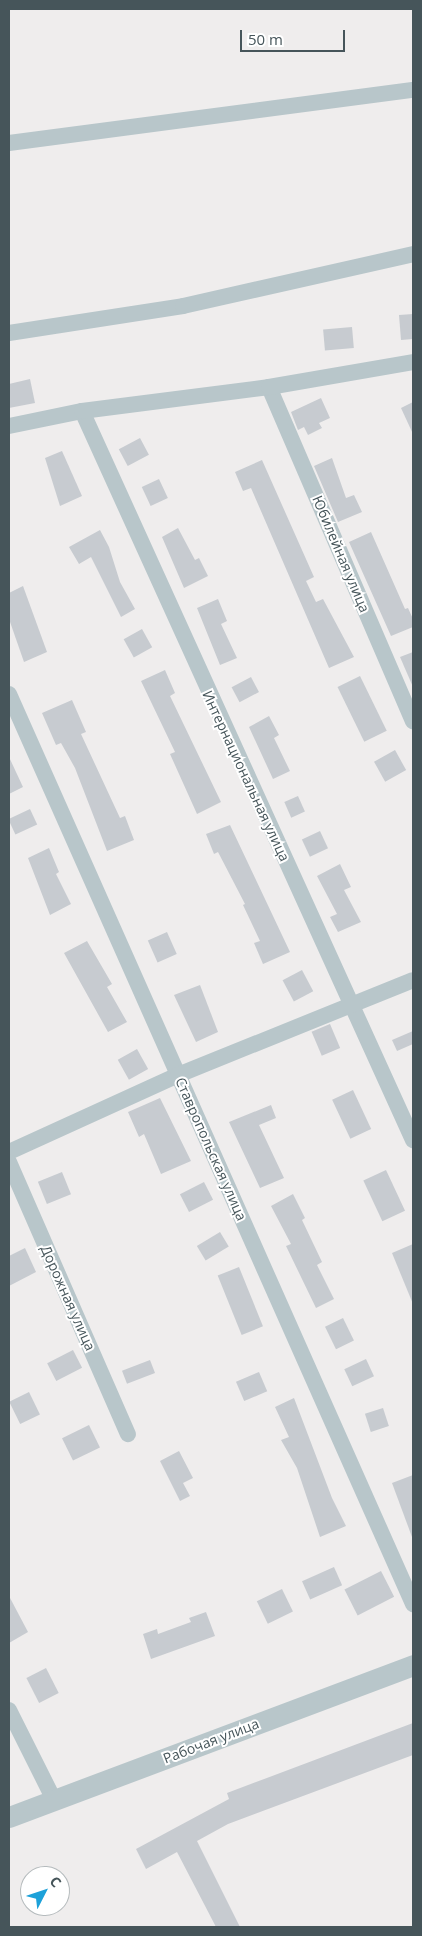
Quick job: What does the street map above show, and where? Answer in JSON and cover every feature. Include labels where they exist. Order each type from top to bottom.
[{"type":"street","points":[[9,143],[413,90]]},
{"type":"street","points":[[9,333],[184,306],[413,254]]},
{"type":"street","points":[[9,426],[82,411],[269,387],[413,362]]},
{"type":"street","name":"Юбилейная улица","points":[[269,387],[413,721]]},
{"type":"street","name":"Интернациональная улица","points":[[82,411],[413,1140]]},
{"type":"street","name":"Ставропольская улица","points":[[9,694],[413,1604]]},
{"type":"street","points":[[9,1152],[178,1075],[352,1007],[413,980]]},
{"type":"street","name":"Дорожная улица","points":[[9,1162],[128,1434]]},
{"type":"street","name":"Рабочая улица","points":[[9,1817],[413,1665]]},
{"type":"street","points":[[9,1710],[54,1800]]},
{"type":"building","points":[[413,314],[413,339],[401,340],[399,315]]},
{"type":"building","points":[[352,327],[354,348],[325,350],[323,330]]},
{"type":"building","points":[[30,379],[35,403],[9,408],[9,384]]},
{"type":"building","points":[[321,398],[330,418],[319,423],[322,428],[308,435],[304,427],[298,430],[291,412]]},
{"type":"building","points":[[413,402],[413,434],[401,408]]},
{"type":"building","points":[[140,438],[149,455],[128,466],[119,449]]},
{"type":"building","points":[[62,451],[82,496],[60,506],[45,458]]},
{"type":"building","points":[[332,458],[346,498],[354,495],[362,512],[338,522],[314,466]]},
{"type":"building","points":[[262,460],[314,577],[306,581],[316,602],[323,599],[354,657],[329,668],[251,488],[243,491],[235,472]]},
{"type":"building","points":[[159,479],[168,498],[151,506],[142,487]]},
{"type":"building","points":[[178,528],[195,560],[199,558],[208,576],[184,588],[162,537]]},
{"type":"building","points":[[100,530],[109,547],[120,582],[135,609],[121,617],[91,557],[79,564],[69,547]]},
{"type":"building","points":[[371,532],[405,609],[408,608],[413,619],[413,627],[391,636],[349,542]]},
{"type":"building","points":[[23,586],[47,652],[24,662],[9,619],[9,593]]},
{"type":"building","points":[[218,599],[227,621],[221,624],[237,658],[220,665],[197,608]]},
{"type":"building","points":[[142,629],[152,647],[134,658],[124,639]]},
{"type":"building","points":[[413,652],[413,687],[400,657]]},
{"type":"building","points":[[165,670],[175,693],[170,696],[221,802],[197,814],[170,754],[175,752],[141,681]]},
{"type":"building","points":[[360,676],[387,731],[364,742],[338,687]]},
{"type":"building","points":[[251,677],[259,692],[240,702],[232,687]]},
{"type":"building","points":[[72,700],[86,732],[81,734],[120,818],[125,816],[134,840],[107,851],[75,768],[61,743],[56,745],[42,713]]},
{"type":"building","points":[[269,716],[279,735],[274,738],[290,771],[273,779],[249,727]]},
{"type":"building","points":[[395,750],[406,770],[385,782],[374,762]]},
{"type":"building","points":[[9,757],[23,787],[9,794]]},
{"type":"building","points":[[298,796],[305,812],[291,818],[284,802]]},
{"type":"building","points":[[30,809],[37,824],[15,835],[9,819]]},
{"type":"building","points":[[230,825],[290,952],[263,964],[254,943],[260,941],[243,905],[245,904],[218,852],[214,854],[206,834]]},
{"type":"building","points":[[320,831],[328,848],[310,857],[302,839]]},
{"type":"building","points":[[49,848],[59,872],[56,874],[71,904],[50,915],[28,858]]},
{"type":"building","points":[[340,864],[351,887],[344,890],[361,922],[338,932],[330,917],[337,914],[317,876]]},
{"type":"building","points":[[167,932],[177,954],[158,962],[148,941]]},
{"type":"building","points":[[87,941],[112,984],[107,987],[127,1022],[108,1032],[64,953]]},
{"type":"building","points":[[302,970],[313,991],[294,1002],[283,980]]},
{"type":"building","points":[[200,985],[218,1032],[196,1042],[174,995]]},
{"type":"building","points":[[330,1024],[340,1048],[322,1056],[312,1032]]},
{"type":"building","points":[[413,1031],[413,1044],[397,1051],[392,1040]]},
{"type":"building","points":[[137,1049],[148,1069],[129,1080],[118,1060]]},
{"type":"building","points":[[353,1090],[371,1129],[350,1139],[332,1100]]},
{"type":"building","points":[[160,1098],[191,1161],[161,1174],[144,1134],[139,1137],[128,1112]]},
{"type":"building","points":[[271,1105],[276,1118],[259,1125],[284,1178],[260,1188],[229,1122]]},
{"type":"building","points":[[386,1170],[405,1211],[382,1221],[363,1181]]},
{"type":"building","points":[[62,1172],[71,1194],[47,1204],[38,1182]]},
{"type":"building","points":[[204,1182],[213,1200],[189,1212],[180,1194]]},
{"type":"building","points":[[293,1194],[305,1218],[302,1220],[322,1262],[317,1265],[334,1299],[316,1308],[286,1246],[291,1244],[271,1206]]},
{"type":"building","points":[[220,1232],[229,1247],[206,1260],[197,1246]]},
{"type":"building","points":[[413,1244],[413,1304],[392,1253]]},
{"type":"building","points":[[25,1248],[36,1272],[9,1286],[9,1256]]},
{"type":"building","points":[[239,1267],[263,1326],[242,1335],[218,1276]]},
{"type":"building","points":[[343,1318],[354,1340],[336,1349],[325,1327]]},
{"type":"building","points":[[73,1350],[82,1368],[56,1381],[47,1363]]},
{"type":"building","points":[[366,1359],[374,1376],[352,1386],[344,1369]]},
{"type":"building","points":[[150,1360],[155,1373],[127,1384],[122,1371]]},
{"type":"building","points":[[259,1372],[267,1391],[244,1401],[236,1382]]},
{"type":"building","points":[[29,1392],[40,1414],[20,1424],[9,1402]]},
{"type":"building","points":[[294,1398],[332,1498],[346,1526],[320,1537],[297,1468],[281,1440],[289,1437],[275,1407]]},
{"type":"building","points":[[383,1408],[389,1426],[371,1432],[365,1414]]},
{"type":"building","points":[[89,1425],[100,1447],[73,1461],[62,1438]]},
{"type":"building","points":[[179,1451],[193,1478],[183,1483],[190,1496],[180,1501],[160,1461]]},
{"type":"building","points":[[413,1475],[413,1537],[412,1537],[392,1483]]},
{"type":"building","points":[[334,1567],[342,1585],[310,1600],[302,1581]]},
{"type":"building","points":[[381,1571],[394,1597],[358,1615],[344,1590]]},
{"type":"building","points":[[282,1589],[293,1611],[268,1624],[257,1601]]},
{"type":"building","points":[[9,1596],[28,1632],[9,1643]]},
{"type":"building","points":[[206,1612],[215,1636],[151,1659],[143,1634],[157,1629],[158,1634],[191,1622],[189,1618]]},
{"type":"building","points":[[46,1668],[59,1693],[39,1703],[26,1678]]},
{"type":"building","points":[[413,1723],[413,1755],[228,1824],[197,1841],[240,1927],[216,1927],[177,1852],[146,1869],[136,1849],[229,1799],[227,1793]]}]
